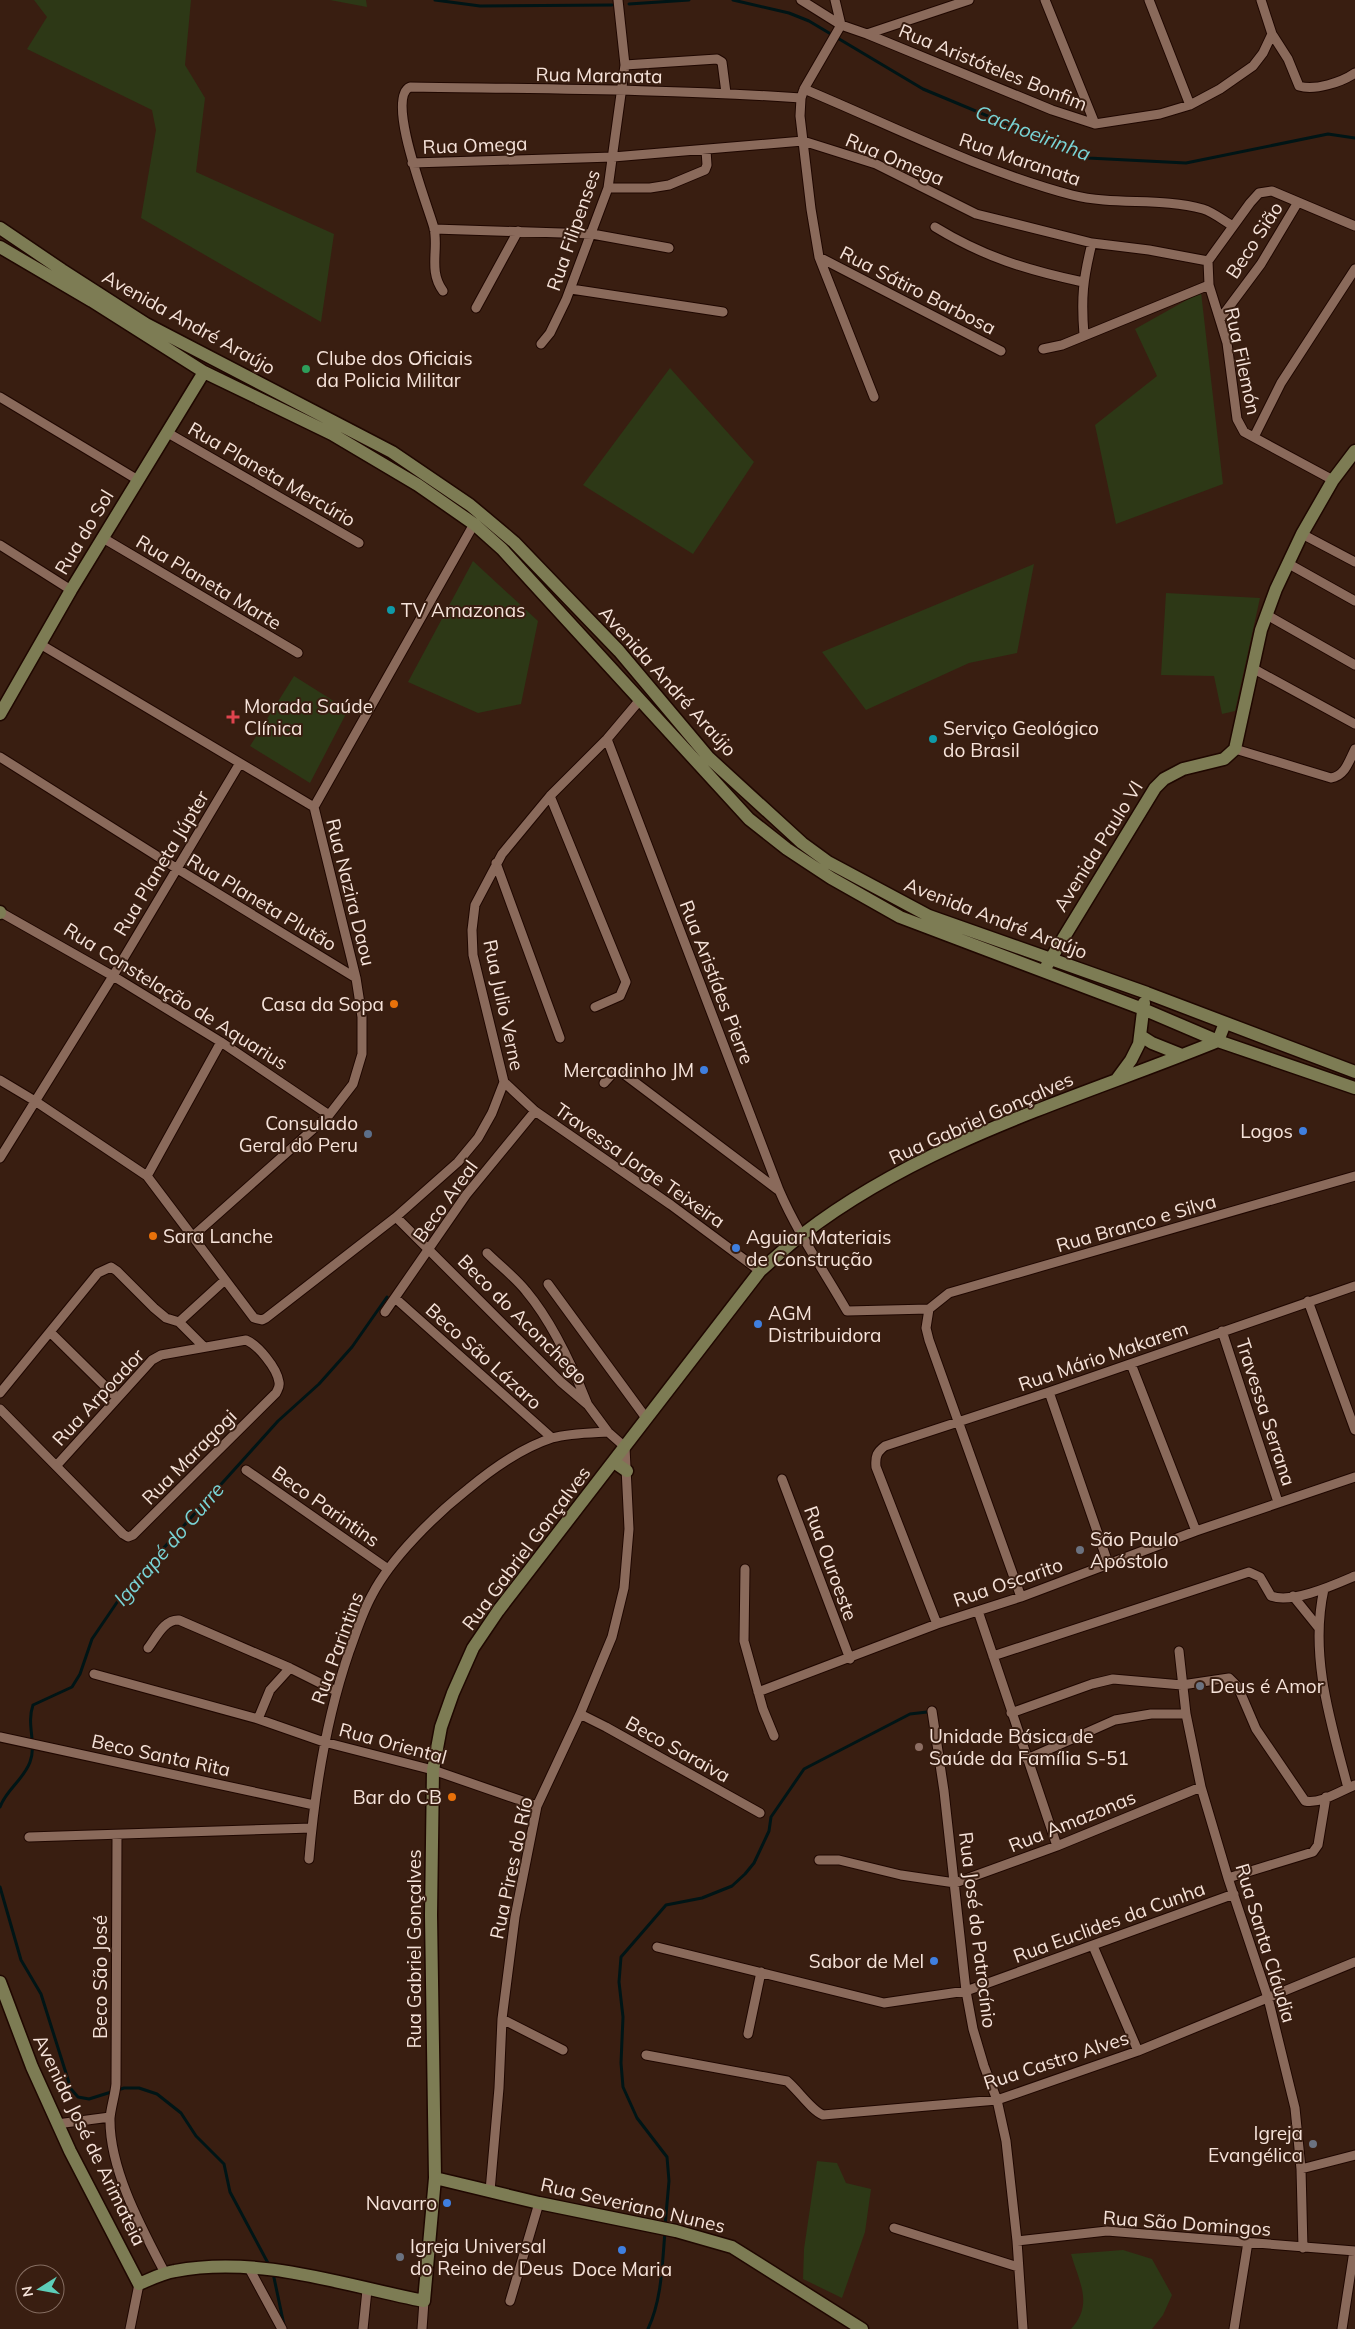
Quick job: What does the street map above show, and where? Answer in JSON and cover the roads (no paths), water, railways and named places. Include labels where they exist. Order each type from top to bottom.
[{"type":"street","name":"Rua Filipenses","points":[[541,344],[550,333],[571,289],[608,188],[623,91],[625,65],[618,0]]},
{"type":"street","name":"Rua Aristóteles Bonfim","points":[[800,0],[841,25],[1052,110],[1095,124],[1160,114],[1190,106],[1220,89],[1253,66],[1263,53],[1272,34]]},
{"type":"street","points":[[835,0],[841,25],[804,89],[801,98],[803,141],[810,210],[819,257],[874,398]]},
{"type":"street","points":[[867,34],[969,0]]},
{"type":"street","points":[[1045,0],[1095,124]]},
{"type":"street","points":[[1149,0],[1190,106]]},
{"type":"street","points":[[1261,0],[1272,34],[1288,59],[1299,86],[1321,85],[1341,81],[1355,73]]},
{"type":"street","points":[[625,65],[717,59],[722,62],[724,68],[726,93]]},
{"type":"street","name":"Rua Maranata","points":[[412,162],[401,97],[402,92],[410,87],[726,93],[801,98]]},
{"type":"street","name":"Rua Maranata","points":[[804,89],[991,170],[1040,186],[1105,202],[1177,204],[1205,210],[1233,226]]},
{"type":"street","name":"Rua Omega","points":[[412,162],[613,157],[803,141],[876,164],[976,214],[1092,243],[1148,250],[1208,261]]},
{"type":"street","points":[[608,188],[650,188],[669,185],[705,170],[708,160],[706,150]]},
{"type":"street","points":[[412,162],[434,229],[436,278],[443,290]]},
{"type":"street","points":[[1208,261],[1250,203],[1259,193],[1265,191],[1272,191],[1355,226]]},
{"type":"street","name":"Beco Sião","points":[[1220,320],[1261,264],[1298,202]]},
{"type":"street","points":[[935,227],[986,255],[1033,271],[1083,282]]},
{"type":"street","name":"Avenida André Araújo","points":[[0,228],[146,324],[392,452],[470,505],[514,542],[619,651],[709,758],[802,844],[821,857],[883,893],[929,916],[1147,993],[1355,1072]]},
{"type":"street","points":[[434,229],[592,234],[669,248]]},
{"type":"street","points":[[476,308],[518,231]]},
{"type":"street","points":[[1084,335],[1082,309],[1083,282],[1092,243]]},
{"type":"street","name":"Avenida André Araújo","points":[[1,249],[92,301],[204,372],[332,434],[418,485],[474,524],[502,549],[639,701],[749,819],[787,849],[824,873],[900,918],[1143,1009],[1218,1040],[1355,1088]]},
{"type":"street","name":"Rua Sátiro Barbosa","points":[[819,257],[1001,351]]},
{"type":"street","name":"Rua Filemón","points":[[1208,261],[1208,285],[1227,343],[1237,419],[1244,432],[1333,480]]},
{"type":"street","points":[[1254,437],[1280,383],[1355,269]]},
{"type":"street","points":[[1043,349],[1062,344],[1208,285]]},
{"type":"street","points":[[571,289],[723,312]]},
{"type":"street","name":"Rua do Sol","points":[[0,714],[4,696],[40,644],[204,372]]},
{"type":"street","points":[[0,397],[138,480]]},
{"type":"street","name":"Rua Planeta Mercúrio","points":[[168,433],[359,543]]},
{"type":"street","points":[[1353,458],[1333,480],[1302,534],[1267,615],[1235,749],[1327,778],[1337,777],[1345,769],[1355,749]]},
{"type":"street","name":"Rua Nazira Daou","points":[[192,1237],[329,1115],[353,1084],[362,1054],[362,1016],[356,978],[314,808],[474,524]]},
{"type":"street","points":[[1302,534],[1355,562]]},
{"type":"street","name":"Rua Planeta Marte","points":[[104,538],[298,654]]},
{"type":"street","points":[[0,545],[71,590]]},
{"type":"street","points":[[1289,564],[1355,601]]},
{"type":"street","points":[[1267,615],[1355,665]]},
{"type":"street","points":[[40,644],[314,808]]},
{"type":"street","points":[[1254,669],[1355,724]]},
{"type":"street","name":"Rua Julio Verne","points":[[225,1280],[254,1318],[262,1320],[266,1318],[396,1216],[458,1162],[478,1138],[492,1113],[504,1082],[473,955],[474,905],[496,863],[550,796],[608,739],[639,701]]},
{"type":"street","name":"Rua Aristídes Pierre","points":[[608,739],[779,1190],[793,1222],[802,1234],[846,1311],[929,1309]]},
{"type":"street","name":"Avenida Paulo VI","points":[[1043,971],[1155,788],[1164,779],[1183,770],[1224,759],[1235,749]]},
{"type":"street","name":"Rua Planeta Plutão","points":[[0,757],[356,978]]},
{"type":"street","name":"Rua Planeta Júpter","points":[[0,1158],[113,976],[240,763]]},
{"type":"street","points":[[550,796],[626,982],[620,996],[595,1007]]},
{"type":"street","points":[[496,863],[560,1038]]},
{"type":"street","name":"Rua Constelação de Aquarius","points":[[0,912],[113,976],[221,1042],[329,1115]]},
{"type":"street","points":[[1117,1080],[1131,1060],[1141,1036],[1143,1009],[1147,993]]},
{"type":"street","points":[[1218,1040],[1225,1023]]},
{"type":"street","points":[[1141,1036],[1152,1043],[1182,1055]]},
{"type":"street","name":"Rua Gabriel Gonçalves","points":[[422,2329],[435,2178],[431,1915],[432,1770],[441,1727],[452,1693],[473,1648],[498,1611],[760,1271],[802,1234],[846,1204],[954,1146],[1018,1118],[1218,1040]]},
{"type":"street","points":[[147,1176],[221,1042]]},
{"type":"street","points":[[604,1083],[612,1073],[620,1071],[779,1190]]},
{"type":"street","points":[[0,1080],[35,1101],[147,1176],[225,1280],[179,1322]]},
{"type":"street","name":"Travessa Jorge Teixeira","points":[[504,1082],[535,1111],[671,1205],[760,1271]]},
{"type":"street","name":"Beco Areal","points":[[385,1312],[466,1196],[535,1111]]},
{"type":"street","name":"Rua Branco e Silva","points":[[929,1309],[949,1293],[1355,1176]]},
{"type":"street","name":"Beco do Aconchego","points":[[396,1216],[561,1382],[588,1405],[608,1432],[625,1447]]},
{"type":"street","points":[[488,1253],[526,1290],[539,1308],[574,1369],[588,1405]]},
{"type":"street","points":[[0,1393],[98,1273],[111,1267],[154,1308],[166,1318],[179,1322],[203,1346]]},
{"type":"street","points":[[548,1284],[646,1418]]},
{"type":"street","name":"Rua Mário Makarem","points":[[937,1624],[876,1466],[878,1451],[885,1446],[1049,1392],[1355,1286]]},
{"type":"street","name":"Beco São Lázaro","points":[[395,1298],[552,1438]]},
{"type":"street","points":[[1308,1301],[1355,1430]]},
{"type":"street","points":[[929,1309],[926,1328],[929,1340],[960,1421],[1021,1597]]},
{"type":"street","name":"Travessa Serrana","points":[[1222,1331],[1278,1502]]},
{"type":"street","points":[[50,1332],[117,1398]]},
{"type":"street","name":"Rua Arpoador","points":[[57,1465],[152,1360],[174,1351],[236,1340],[246,1340],[254,1343],[275,1370],[280,1387],[276,1393]]},
{"type":"street","points":[[1131,1364],[1196,1531]]},
{"type":"street","points":[[1049,1392],[1108,1563]]},
{"type":"street","name":"Rua Maragogi","points":[[57,1465],[128,1537],[133,1535],[276,1393]]},
{"type":"street","points":[[0,1408],[57,1465]]},
{"type":"street","name":"Rua Parintins","points":[[309,1859],[314,1805],[324,1742],[336,1691],[358,1627],[372,1595],[388,1569],[430,1522],[487,1473],[552,1438],[580,1433],[608,1432]]},
{"type":"street","name":"Rua Pires do Río","points":[[490,2191],[499,2088],[502,2018],[515,1917],[537,1806],[580,1714],[612,1637],[624,1588],[629,1529],[625,1447]]},
{"type":"street","points":[[614,1462],[627,1471]]},
{"type":"street","name":"Beco Parintins","points":[[246,1470],[388,1569]]},
{"type":"street","name":"Rua Oscarito","points":[[758,1692],[850,1659],[937,1624],[1021,1597],[1196,1531],[1355,1477]]},
{"type":"street","name":"Rua Ouroeste","points":[[782,1479],[850,1659]]},
{"type":"street","points":[[745,1569],[744,1641],[758,1692],[774,1736]]},
{"type":"street","points":[[993,1656],[1249,1572],[1260,1577],[1271,1596],[1278,1599],[1324,1589],[1355,1576]]},
{"type":"street","points":[[1011,1713],[1092,1684],[1113,1680],[1182,1685],[1229,1678],[1234,1682],[1256,1729],[1288,1775],[1300,1797],[1309,1802],[1326,1798],[1352,1786],[1331,1725],[1321,1676],[1318,1627],[1324,1589]]},
{"type":"street","points":[[1294,1596],[1318,1627]]},
{"type":"street","points":[[978,1611],[1057,1846]]},
{"type":"street","points":[[148,1648],[167,1623],[172,1619],[178,1620],[290,1668],[336,1691]]},
{"type":"street","name":"Rua Santa Cláudia","points":[[1179,1651],[1186,1714],[1201,1786],[1228,1878],[1268,1998],[1295,2108],[1301,2169],[1303,2248]]},
{"type":"street","points":[[258,1719],[270,1690],[290,1668]]},
{"type":"street","name":"Rua Oriental","points":[[94,1674],[258,1719],[324,1742],[432,1770],[537,1806]]},
{"type":"street","name":"Rua José do Patrocínio","points":[[932,1712],[944,1791],[966,1991],[973,2029],[997,2100],[1006,2141],[1017,2241],[1023,2329]]},
{"type":"street","name":"Beco Saraiva","points":[[580,1714],[606,1726],[760,1814]]},
{"type":"street","points":[[1027,1759],[1116,1720],[1151,1714],[1186,1714]]},
{"type":"street","name":"Beco Santa Rita","points":[[0,1737],[314,1805]]},
{"type":"street","name":"Rua Amazonas","points":[[955,1883],[1057,1846],[1201,1786]]},
{"type":"street","points":[[1228,1878],[1313,1852],[1318,1845],[1326,1798]]},
{"type":"street","points":[[29,1837],[116,1836],[312,1828]]},
{"type":"street","name":"Beco São José","points":[[116,1836],[116,2084],[110,2117],[120,2177],[149,2243],[165,2273]]},
{"type":"street","points":[[818,1860],[839,1860],[901,1875],[955,1883]]},
{"type":"street","name":"Rua Euclides da Cunha","points":[[657,1947],[884,2003],[966,1991],[1234,1894]]},
{"type":"street","points":[[1093,1946],[1138,2051]]},
{"type":"street","name":"Rua Castro Alves","points":[[646,2055],[786,2081],[799,2091],[817,2112],[823,2115],[997,2100],[1138,2051],[1355,1962]]},
{"type":"street","points":[[748,2034],[761,1972]]},
{"type":"street","name":"Avenida José de Arimateia","points":[[0,1982],[32,2067],[58,2124],[139,2284]]},
{"type":"street","points":[[502,2018],[564,2050]]},
{"type":"street","points":[[58,2124],[110,2117]]},
{"type":"street","points":[[1301,2169],[1355,2155]]},
{"type":"street","name":"Rua Severiano Nunes","points":[[435,2178],[539,2203],[672,2231],[732,2248],[862,2329]]},
{"type":"street","points":[[510,2301],[539,2203]]},
{"type":"street","points":[[894,2228],[1018,2267]]},
{"type":"street","name":"Rua São Domingos","points":[[1017,2241],[1107,2231],[1355,2251]]},
{"type":"street","points":[[1234,2329],[1248,2242]]},
{"type":"street","points":[[1342,2329],[1355,2251]]},
{"type":"street","points":[[130,2329],[139,2284],[165,2273],[215,2267],[298,2273],[367,2290],[424,2301]]},
{"type":"street","points":[[249,2268],[282,2329]]},
{"type":"street","points":[[363,2329],[367,2290]]},
{"type":"waterway","name":"Cachoeirinha","points":[[435,0],[480,6],[612,5]]},
{"type":"waterway","name":"Cachoeirinha","points":[[629,4],[689,0]]},
{"type":"waterway","name":"Cachoeirinha","points":[[733,0],[789,13],[809,21],[923,89],[1088,158],[1186,163],[1328,134],[1355,138]]},
{"type":"waterway","name":"Igarapé do Curre","points":[[0,1807],[6,1795],[24,1774],[30,1762],[32,1755],[31,1712],[33,1705],[72,1687],[80,1674],[92,1639],[124,1592],[278,1421],[319,1384],[352,1347],[387,1297]]},
{"type":"waterway","points":[[665,2226],[669,2181],[667,2157],[637,2118],[623,2087],[621,2063],[623,2017],[619,1982],[621,1957],[666,1905],[702,1898],[732,1886],[745,1874],[754,1863],[769,1831],[771,1817],[804,1769],[910,1714],[927,1712]]},
{"type":"waterway","name":"Igarapé do Curre","points":[[0,1887],[21,1960],[41,1994],[71,2089],[78,2097],[89,2099],[124,2088],[139,2088],[157,2094],[181,2113],[196,2136],[224,2164],[230,2192],[269,2265]]},
{"type":"waterway","points":[[648,2329],[659,2294],[665,2232]]},
{"type":"waterway","name":"Igarapé do Curre","points":[[273,2273],[284,2325]]},
{"type":"place","name":"Clube dos Oficiais da Policia Militar","points":[[306,369]]},
{"type":"place","name":"TV Amazonas","points":[[391,610]]},
{"type":"place","name":"Morada Saúde Clínica","points":[[233,717]]},
{"type":"place","name":"Serviço Geológico do Brasil","points":[[933,739]]},
{"type":"place","name":"Casa da Sopa","points":[[394,1004]]},
{"type":"place","name":"Mercadinho JM","points":[[704,1070]]},
{"type":"place","name":"Logos","points":[[1303,1131]]},
{"type":"place","name":"Consulado Geral do Peru","points":[[368,1134]]},
{"type":"place","name":"Sara Lanche","points":[[153,1236]]},
{"type":"place","name":"Aguiar Materiais de Construção","points":[[736,1248]]},
{"type":"place","name":"AGM Distribuidora","points":[[758,1324]]},
{"type":"place","name":"São Paulo Apóstolo","points":[[1080,1550]]},
{"type":"place","name":"Deus é Amor","points":[[1200,1686]]},
{"type":"place","name":"Unidade Básica de Saúde da Família S-51","points":[[919,1747]]},
{"type":"place","name":"Bar do CB","points":[[452,1797]]},
{"type":"place","name":"Sabor de Mel","points":[[934,1961]]},
{"type":"place","name":"Igreja Evangélica","points":[[1313,2144]]},
{"type":"place","name":"Navarro","points":[[447,2203]]},
{"type":"place","name":"Doce Maria","points":[[622,2250]]},
{"type":"place","name":"Igreja Universal do Reino de Deus","points":[[400,2257]]}]
